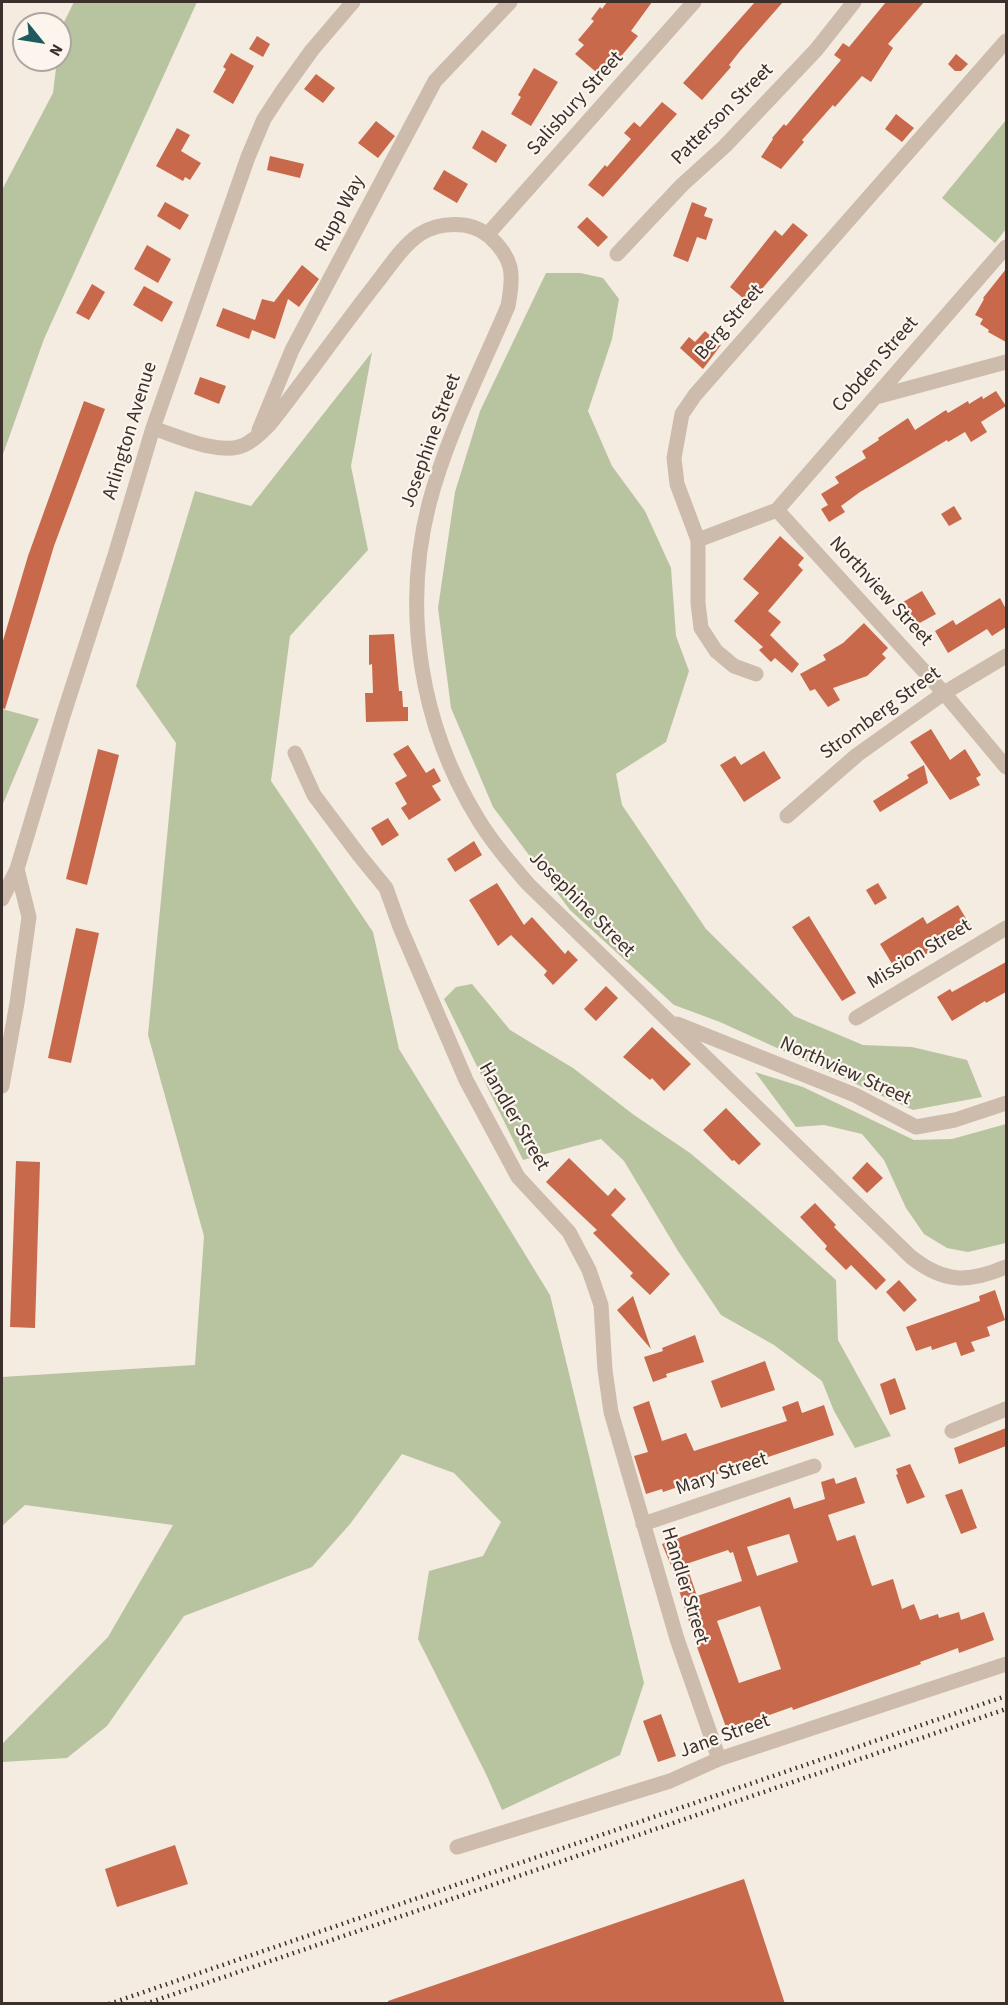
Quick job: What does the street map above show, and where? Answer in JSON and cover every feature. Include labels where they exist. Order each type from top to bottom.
[{"type":"street","name":"Arlington Avenue","points":[[2,899],[17,868],[63,716],[116,555],[153,428],[248,157],[264,119],[312,50],[353,2]]},
{"type":"street","name":"Rupp Way","points":[[255,439],[292,350],[435,81],[510,2]]},
{"type":"street","name":"Salisbury Street","points":[[487,235],[694,2]]},
{"type":"street","name":"Patterson Street","points":[[617,254],[682,185],[725,146],[807,59],[854,2]]},
{"type":"street","name":"Berg Street","points":[[756,674],[734,666],[716,651],[701,628],[698,603],[698,540],[677,484],[674,458],[682,414],[695,395],[1006,41]]},
{"type":"street","name":"Josephine Street","points":[[153,428],[228,449],[242,446],[255,439],[270,424],[380,278],[418,236],[433,227],[453,224],[472,227],[487,235],[507,257],[513,279],[508,306],[438,476],[422,538],[416,586],[416,624],[420,660],[443,749],[454,775],[478,819],[528,884],[869,1218],[922,1266],[946,1277],[966,1279],[990,1274],[1006,1267]]},
{"type":"street","name":"Cobden Street","points":[[777,510],[1006,247]]},
{"type":"street","points":[[876,397],[1006,362]]},
{"type":"street","points":[[698,540],[777,510]]},
{"type":"street","name":"Northview Street","points":[[777,510],[944,693],[1006,767]]},
{"type":"street","name":"Stromberg Street","points":[[787,816],[857,756],[944,693],[1006,656]]},
{"type":"street","name":"Handler Street","points":[[295,753],[314,795],[386,888],[400,927],[465,1080],[518,1176],[563,1225],[589,1270],[601,1305],[605,1370],[611,1412],[677,1639],[719,1759]]},
{"type":"street","points":[[2,1086],[29,917],[17,868]]},
{"type":"street","name":"Mission Street","points":[[856,1018],[1006,928]]},
{"type":"street","name":"Northview Street","points":[[669,1021],[855,1095],[916,1127],[955,1120],[1006,1103]]},
{"type":"street","points":[[952,1431],[1006,1409]]},
{"type":"street","name":"Mary Street","points":[[644,1524],[814,1466]]},
{"type":"street","name":"Jane Street","points":[[457,1847],[670,1781],[719,1759],[1006,1664]]},
{"type":"green space","points":[[74,2],[197,2],[44,339],[2,457],[2,190],[53,93],[56,72],[72,72],[72,12],[69,12]]},
{"type":"green space","points":[[1006,120],[1006,229],[995,243],[942,198]]},
{"type":"green space","points":[[546,273],[580,273],[603,278],[619,299],[612,339],[588,411],[612,466],[645,511],[671,568],[676,636],[689,671],[666,742],[616,774],[622,805],[706,929],[794,1016],[863,1045],[912,1047],[967,1060],[982,1097],[913,1110],[720,1022],[674,1005],[570,910],[493,807],[451,708],[438,608],[455,492],[480,411]]},
{"type":"green space","points":[[372,352],[351,466],[368,550],[290,636],[271,781],[373,932],[399,1049],[550,1295],[644,1683],[620,1755],[502,1810],[418,1639],[429,1571],[483,1556],[501,1522],[454,1473],[402,1454],[350,1524],[312,1567],[184,1616],[107,1726],[67,1758],[2,1762],[2,1744],[108,1637],[173,1525],[25,1505],[2,1526],[2,1377],[195,1365],[204,1236],[148,1035],[176,743],[136,686],[195,491],[251,506]]},
{"type":"green space","points":[[2,709],[39,719],[2,806]]},
{"type":"green space","points":[[472,984],[510,1030],[573,1068],[634,1115],[690,1153],[836,1280],[838,1340],[891,1436],[855,1448],[834,1411],[822,1381],[774,1345],[721,1315],[678,1251],[624,1161],[601,1139],[523,1160],[444,999],[456,987]]},
{"type":"green space","points":[[755,1072],[803,1087],[914,1140],[952,1139],[1006,1124],[1006,1243],[968,1252],[947,1248],[924,1234],[906,1208],[884,1160],[862,1134],[824,1125],[796,1127]]},
{"type":"building","points":[[607,2],[652,2],[631,31],[638,36],[603,78],[575,54],[584,45],[578,40],[594,21],[591,19],[600,7],[602,9]]},
{"type":"building","points":[[755,2],[783,2],[740,51],[729,65],[731,67],[702,100],[683,83]]},
{"type":"building","points":[[886,2],[924,2],[888,44],[893,48],[871,82],[862,76],[802,140],[804,142],[781,169],[761,157],[772,138],[784,124],[786,126],[841,60],[834,55],[843,43],[849,47]]},
{"type":"building","points":[[257,36],[270,44],[263,57],[249,49]]},
{"type":"building","points":[[231,53],[254,66],[233,104],[213,92],[226,69],[223,67]]},
{"type":"building","points":[[956,54],[968,64],[961,71],[955,71],[948,64]]},
{"type":"building","points":[[534,68],[558,82],[531,126],[511,114],[521,97],[518,95]]},
{"type":"building","points":[[316,74],[335,88],[323,103],[304,89]]},
{"type":"building","points":[[662,102],[677,114],[603,197],[588,185],[631,139],[624,133],[634,122],[640,127]]},
{"type":"building","points":[[896,114],[914,128],[902,142],[885,129]]},
{"type":"building","points":[[376,121],[395,136],[378,158],[358,143]]},
{"type":"building","points":[[177,128],[190,135],[181,151],[201,163],[190,180],[185,177],[183,181],[156,166]]},
{"type":"building","points":[[482,130],[507,145],[496,163],[472,148]]},
{"type":"building","points":[[270,156],[304,164],[300,178],[267,170]]},
{"type":"building","points":[[444,170],[468,184],[457,203],[433,189]]},
{"type":"building","points":[[165,202],[189,215],[180,230],[157,216]]},
{"type":"building","points":[[692,202],[707,208],[704,216],[713,219],[706,240],[697,237],[688,262],[673,256]]},
{"type":"building","points":[[587,217],[608,237],[598,247],[577,227]]},
{"type":"building","points":[[793,223],[808,235],[751,305],[730,287],[775,230],[782,236]]},
{"type":"building","points":[[147,245],[171,259],[158,283],[134,269]]},
{"type":"building","points":[[302,265],[319,279],[299,307],[288,299],[275,339],[252,330],[249,339],[216,326],[223,308],[255,320],[262,299],[274,302]]},
{"type":"building","points":[[1006,269],[1006,342],[988,332],[989,330],[980,324],[983,319],[975,315],[983,298]]},
{"type":"building","points":[[92,284],[105,292],[89,320],[76,313]]},
{"type":"building","points":[[144,286],[173,302],[162,322],[133,305]]},
{"type":"building","points":[[705,331],[721,345],[703,369],[680,348],[689,337],[695,342]]},
{"type":"building","points":[[200,377],[226,386],[219,404],[194,394]]},
{"type":"building","points":[[996,391],[1006,406],[981,422],[987,432],[971,442],[965,432],[948,442],[947,440],[860,492],[841,506],[845,512],[829,522],[821,509],[828,505],[821,494],[839,483],[835,477],[866,458],[862,451],[879,440],[878,438],[908,418],[915,430],[946,410],[948,413],[968,401],[969,404]]},
{"type":"building","points":[[84,401],[105,409],[54,546],[5,709],[2,708],[2,644],[28,556]]},
{"type":"building","points":[[954,506],[962,519],[949,526],[941,514]]},
{"type":"building","points":[[780,536],[804,558],[798,565],[803,570],[768,611],[781,622],[770,635],[799,664],[792,673],[775,658],[771,662],[759,650],[763,647],[734,621],[759,593],[743,579]]},
{"type":"building","points":[[922,591],[936,614],[916,625],[903,602]]},
{"type":"building","points":[[1000,598],[1006,609],[1006,627],[992,636],[987,629],[948,653],[935,631],[953,620],[956,625]]},
{"type":"building","points":[[864,623],[888,648],[882,654],[886,658],[867,676],[833,688],[840,700],[828,707],[815,689],[810,691],[800,674],[826,660],[823,655],[843,643]]},
{"type":"building","points":[[394,634],[399,691],[402,691],[403,707],[408,707],[408,721],[366,722],[365,693],[373,693],[372,664],[369,665],[369,635]]},
{"type":"building","points":[[931,729],[950,760],[965,749],[981,775],[976,778],[980,785],[950,800],[910,742]]},
{"type":"building","points":[[408,745],[426,773],[434,768],[441,781],[432,786],[441,800],[409,820],[401,808],[407,804],[395,783],[407,776],[393,754]]},
{"type":"building","points":[[98,749],[119,755],[87,885],[66,879]]},
{"type":"building","points":[[764,751],[781,778],[744,802],[720,765],[735,756],[741,765]]},
{"type":"building","points":[[924,765],[928,783],[880,812],[873,801],[909,778],[907,775]]},
{"type":"building","points":[[388,818],[399,835],[382,846],[371,828]]},
{"type":"building","points":[[474,841],[482,855],[455,872],[447,859]]},
{"type":"building","points":[[497,883],[524,925],[532,917],[565,954],[568,950],[578,960],[553,985],[544,975],[547,971],[511,935],[498,946],[469,900]]},
{"type":"building","points":[[878,883],[887,898],[875,905],[866,890]]},
{"type":"building","points":[[958,905],[971,927],[913,961],[911,958],[894,967],[880,944],[923,917],[927,924]]},
{"type":"building","points":[[809,916],[856,993],[842,1001],[792,927]]},
{"type":"building","points":[[76,928],[99,933],[71,1063],[48,1058]]},
{"type":"building","points":[[1006,962],[1006,992],[986,1003],[985,1001],[952,1021],[937,997],[950,989],[952,992]]},
{"type":"building","points":[[606,986],[618,998],[596,1021],[584,1009]]},
{"type":"building","points":[[652,1027],[691,1064],[664,1091],[652,1078],[650,1080],[623,1057]]},
{"type":"building","points":[[726,1108],[761,1144],[739,1165],[734,1160],[732,1161],[703,1130]]},
{"type":"building","points":[[569,1158],[608,1196],[615,1188],[626,1199],[611,1215],[670,1274],[650,1295],[630,1276],[633,1273],[593,1233],[597,1230],[546,1182]]},
{"type":"building","points":[[16,1161],[40,1162],[35,1328],[10,1327]]},
{"type":"building","points":[[867,1162],[883,1178],[867,1193],[852,1178]]},
{"type":"building","points":[[815,1203],[836,1225],[834,1227],[886,1280],[876,1290],[851,1265],[846,1270],[825,1249],[827,1246],[800,1217]]},
{"type":"building","points":[[899,1280],[917,1300],[904,1312],[886,1292]]},
{"type":"building","points":[[995,1290],[1005,1320],[987,1327],[990,1336],[971,1342],[975,1351],[961,1356],[956,1342],[932,1350],[931,1346],[916,1351],[906,1327],[980,1301],[979,1296]]},
{"type":"building","points":[[633,1296],[651,1349],[617,1310]]},
{"type":"building","points":[[695,1335],[704,1362],[666,1374],[667,1377],[653,1382],[644,1357],[663,1351],[662,1348]]},
{"type":"building","points":[[765,1361],[775,1390],[721,1408],[711,1381]]},
{"type":"building","points":[[895,1378],[906,1409],[890,1415],[880,1384]]},
{"type":"building","points":[[649,1401],[662,1441],[686,1433],[694,1451],[787,1421],[782,1407],[798,1401],[802,1413],[824,1405],[834,1435],[663,1492],[662,1489],[646,1494],[634,1456],[648,1452],[633,1407]]},
{"type":"building","points":[[1006,1428],[1006,1446],[959,1464],[954,1448]]},
{"type":"building","points":[[910,1464],[925,1497],[907,1504],[896,1469]]},
{"type":"building","points":[[856,1477],[865,1503],[828,1515],[837,1541],[855,1535],[872,1586],[893,1579],[902,1609],[914,1604],[920,1620],[938,1614],[939,1618],[959,1612],[961,1620],[984,1612],[994,1640],[959,1653],[958,1648],[920,1662],[921,1664],[793,1710],[792,1707],[727,1730],[662,1544],[790,1497],[794,1509],[825,1499],[821,1482],[834,1478],[836,1484]],"holes":[[[789,1534],[798,1562],[757,1576],[747,1547]],[[728,1550],[730,1553],[733,1552],[742,1581],[697,1596],[686,1564]],[[760,1606],[781,1669],[739,1683],[717,1621]]]},
{"type":"building","points":[[962,1489],[977,1528],[961,1534],[945,1495]]},
{"type":"building","points":[[661,1714],[676,1756],[658,1762],[643,1721]]},
{"type":"building","points":[[175,1845],[188,1884],[117,1907],[105,1869]]},
{"type":"building","points":[[744,1879],[785,2004],[388,2004],[388,2001]]},
{"type":"railway","points":[[109,2004],[1006,1696]]},
{"type":"railway","points":[[145,2004],[1006,1709]]}]
